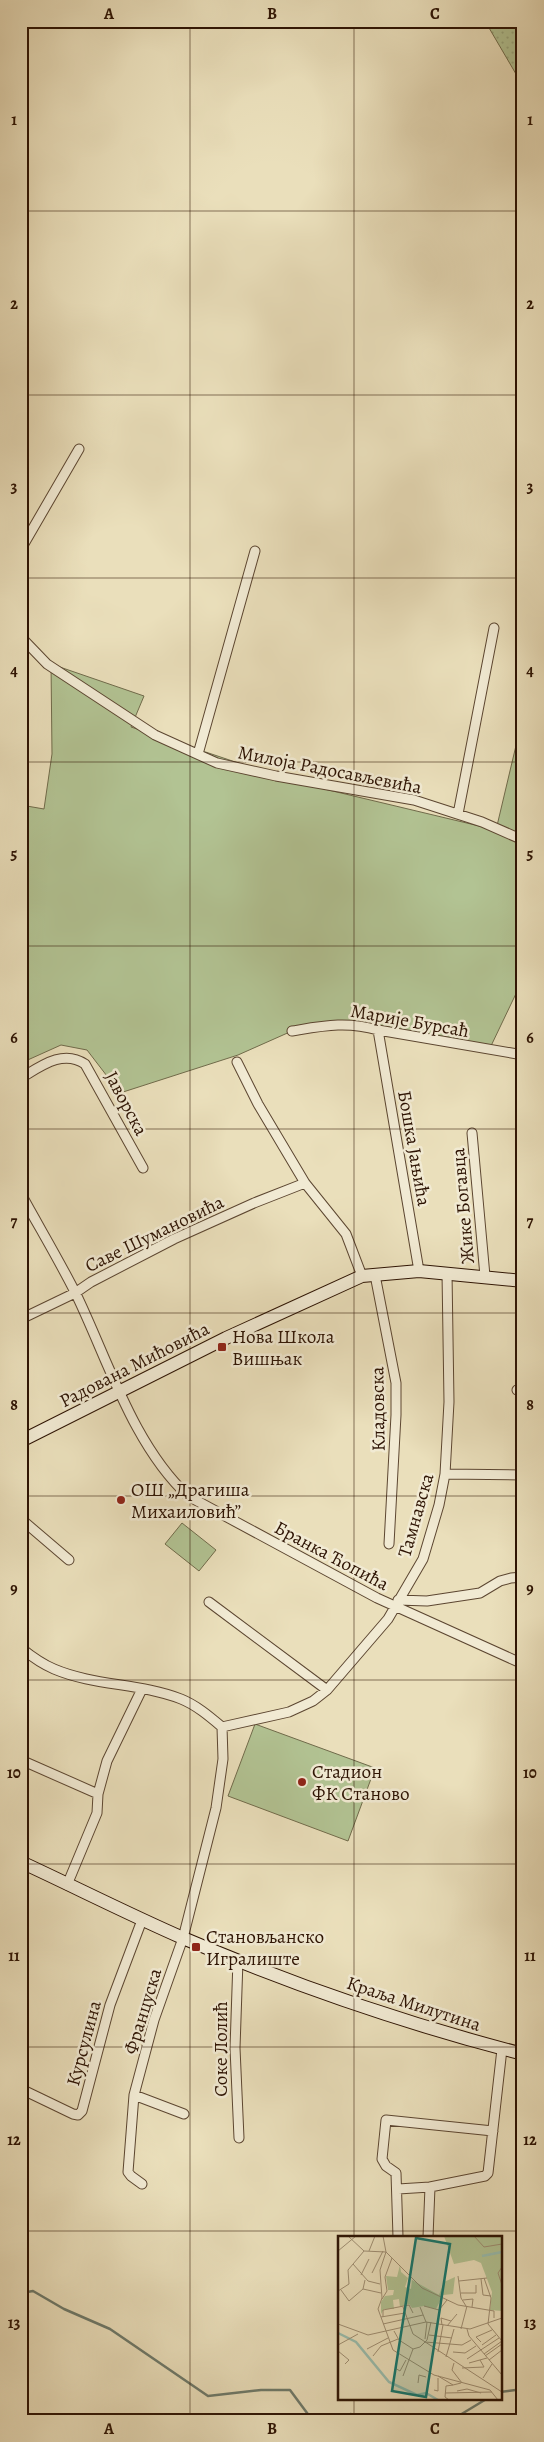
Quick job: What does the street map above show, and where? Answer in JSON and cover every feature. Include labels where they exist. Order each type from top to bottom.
[{"type":"street","points":[[21,549],[79,449]]},
{"type":"street","points":[[198,754],[255,551]]},
{"type":"street","points":[[458,814],[494,628]]},
{"type":"street","name":"Милоја Радосављевића","points":[[21,637],[47,664],[155,735],[217,763],[276,776],[350,787],[414,800],[458,814],[523,840]]},
{"type":"street","name":"Марије Бурсаћ","points":[[292,1031],[343,1024],[361,1025],[378,1030],[523,1055]]},
{"type":"street","name":"Бошка Јањића","points":[[378,1030],[420,1271]]},
{"type":"street","name":"Јаворска","points":[[21,1078],[59,1058],[66,1056],[78,1058],[91,1071],[143,1168]]},
{"type":"street","points":[[237,1062],[258,1104],[305,1183],[346,1234],[362,1276]]},
{"type":"street","name":"Жике Богавца","points":[[472,1133],[485,1276]]},
{"type":"street","name":"Саве Шумановића","points":[[21,1319],[76,1293],[91,1282],[174,1239],[254,1203],[305,1183]]},
{"type":"street","name":"Бранка Ћопића","points":[[22,1195],[76,1293],[135,1422],[169,1477],[188,1496],[397,1604],[523,1664]]},
{"type":"street","name":"Радована Мићовића","points":[[21,1441],[226,1338],[362,1276],[420,1271],[523,1281]]},
{"type":"street","name":"Тамнавска","points":[[222,1727],[289,1712],[313,1701],[327,1690],[397,1604],[423,1559],[439,1504],[445,1474],[449,1402],[447,1273]]},
{"type":"street","name":"Кладовска","points":[[375,1275],[396,1383],[389,1544]]},
{"type":"street","points":[[445,1474],[523,1475]]},
{"type":"street","points":[[21,1519],[69,1560]]},
{"type":"street","points":[[397,1604],[480,1593],[500,1582],[523,1577]]},
{"type":"street","points":[[208,1602],[327,1690]]},
{"type":"street","points":[[21,1648],[52,1669],[76,1676],[163,1693],[189,1703],[202,1710],[222,1727]]},
{"type":"street","points":[[67,1885],[97,1813],[98,1794],[112,1750],[142,1689]]},
{"type":"street","name":"Француска","points":[[142,2184],[128,2172],[134,2095],[154,2020],[183,1938],[216,1808],[223,1759],[222,1727]]},
{"type":"street","points":[[21,1760],[98,1794]]},
{"type":"street","name":"Краља Милутина","points":[[21,1862],[142,1920],[238,1960],[409,2023],[523,2054]]},
{"type":"street","name":"Курсулина","points":[[21,2089],[72,2114],[78,2114],[82,2111],[110,2005],[142,1920]]},
{"type":"street","name":"Соке Лолић","points":[[238,1960],[235,2099],[239,2138]]},
{"type":"street","points":[[398,2189],[430,2186],[485,2176],[488,2173],[502,2049]]},
{"type":"street","points":[[134,2095],[184,2114]]},
{"type":"street","points":[[398,2236],[396,2173],[386,2166],[382,2159],[386,2120],[493,2131]]},
{"type":"street","points":[[428,2236],[430,2186]]},
{"type":"green space","points":[[485,21],[523,21],[523,86]]},
{"type":"green space","points":[[51,664],[144,696],[131,727],[295,782],[496,830],[523,716],[523,979],[490,1048],[361,1025],[292,1031],[238,1055],[120,1093],[87,1050],[61,1045],[21,1063],[21,805],[44,809],[52,754]]},
{"type":"green space","points":[[182,1523],[216,1550],[199,1571],[165,1544]]},
{"type":"green space","name":"Стадион ФК Станово","points":[[255,1724],[375,1768],[348,1841],[228,1796]]},
{"type":"waterway","points":[[21,2293],[33,2291],[64,2309],[110,2329],[208,2396],[261,2390],[290,2390],[313,2421]]},
{"type":"waterway","points":[[502,2392],[523,2389]]},
{"type":"waterway","points":[[450,2421],[485,2400]]},
{"type":"waterway","points":[[317,2421],[351,2414],[360,2421]]},
{"type":"place","name":"Нова Школа Вишњак","points":[[222,1347]]},
{"type":"place","name":"ОШ „Драгиша Михаиловић”","points":[[121,1500]]},
{"type":"place","name":"Стадион ФК Станово","points":[[302,1782]]},
{"type":"place","name":"Становљанско Игралиште","points":[[196,1947]]}]
